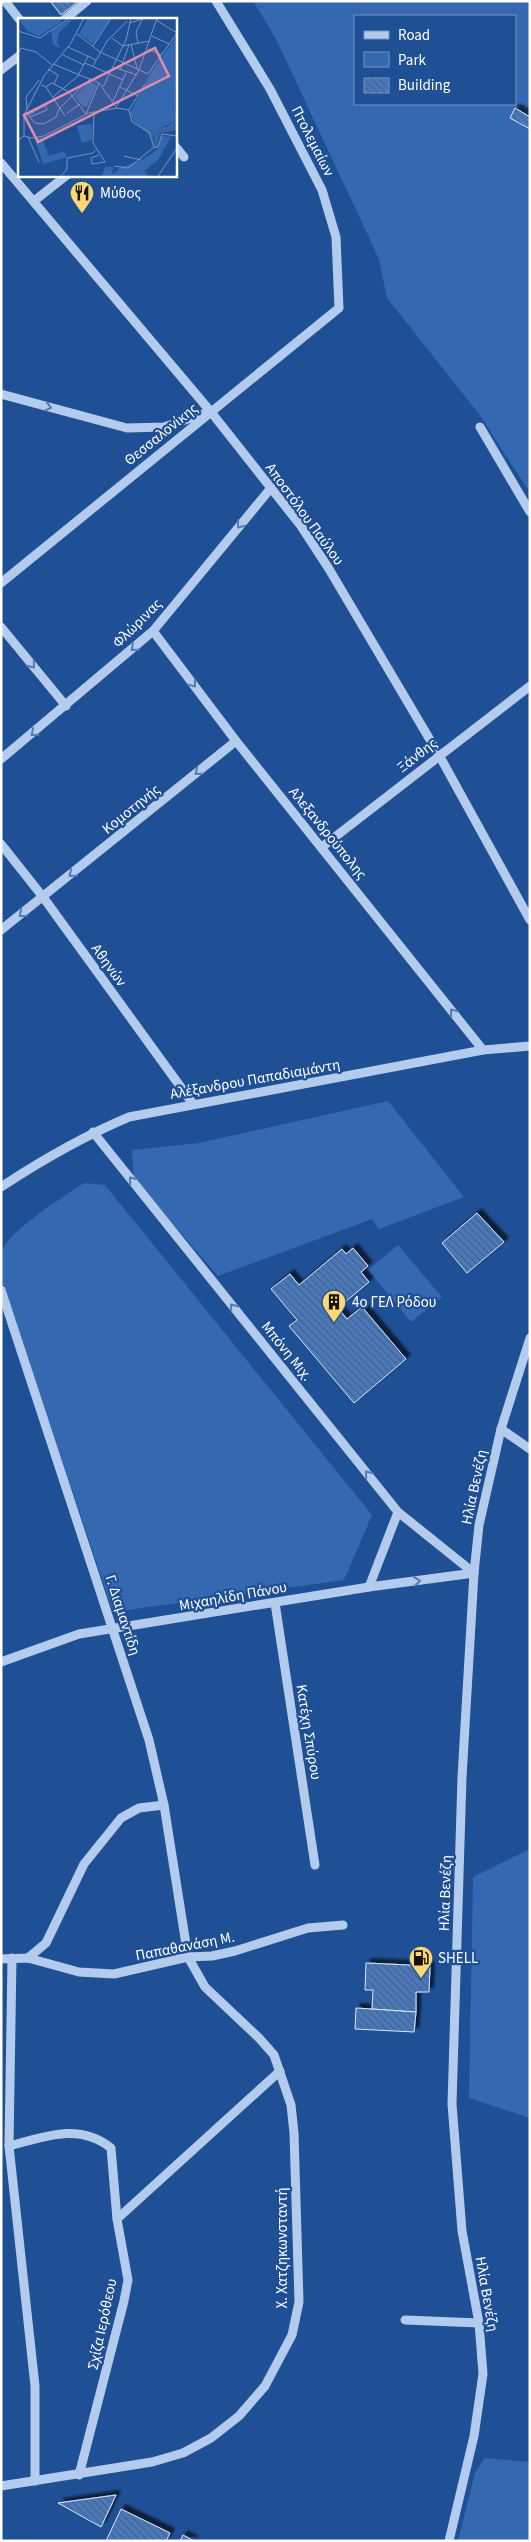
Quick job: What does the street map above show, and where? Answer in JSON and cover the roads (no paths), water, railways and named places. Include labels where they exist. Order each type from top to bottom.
[{"type":"street","points":[[5,1],[18,18]]},
{"type":"street","points":[[66,18],[87,1]]},
{"type":"street","name":"Πτολεμαίων","points":[[216,1],[270,89],[322,190],[336,238],[339,308]]},
{"type":"street","points":[[1,70],[18,57]]},
{"type":"street","points":[[176,147],[184,157]]},
{"type":"street","name":"Αποστόλου Παύλου","points":[[1,163],[211,412],[301,526],[329,569],[439,755],[530,920]]},
{"type":"street","points":[[34,201],[66,176]]},
{"type":"street","name":"Θεσσαλονίκης","points":[[1,583],[339,308]]},
{"type":"street","points":[[1,394],[127,428],[164,427],[211,412]]},
{"type":"street","points":[[480,427],[530,512]]},
{"type":"street","name":"Φλώρινας","points":[[1,759],[153,631],[271,488]]},
{"type":"street","points":[[1,627],[66,706]]},
{"type":"street","name":"Αλεξανδρούπολης","points":[[153,631],[236,741],[483,1050]]},
{"type":"street","name":"Ξάνθης","points":[[322,847],[530,686]]},
{"type":"street","name":"Κομοτηνής","points":[[1,930],[236,741]]},
{"type":"street","name":"Αθηνών","points":[[1,844],[43,897],[193,1104]]},
{"type":"street","name":"Αλέξανδρου Παπαδιαμάντη","points":[[1,1187],[31,1167],[93,1132],[129,1117],[483,1050],[530,1046]]},
{"type":"street","name":"Μπόνη Μιχ.","points":[[93,1132],[398,1512],[474,1573]]},
{"type":"street","name":"Γ. Διαμαντίδη","points":[[1,1290],[149,1740],[164,1805],[188,1957]]},
{"type":"street","name":"Ηλία Βενέζη","points":[[449,2541],[482,2397],[482,2352],[479,2324],[462,2231],[452,2104],[462,1777],[474,1573],[479,1525],[501,1429],[530,1338]]},
{"type":"street","points":[[501,1429],[530,1449]]},
{"type":"street","points":[[369,1587],[398,1512]]},
{"type":"street","name":"Μιχαηλίδη Πάνου","points":[[1,1662],[79,1634],[114,1630],[369,1587],[474,1573]]},
{"type":"street","name":"Κατέχη Σπύρου","points":[[275,1603],[315,1865]]},
{"type":"street","points":[[28,1958],[46,1943],[84,1864],[121,1818],[139,1808],[164,1805]]},
{"type":"street","name":"Παπαθανάση Μ.","points":[[1,1959],[28,1958],[79,1972],[114,1974],[188,1957],[212,1956],[235,1951],[308,1928],[343,1924]]},
{"type":"street","name":"Χ. Χατζηκωνσταντή","points":[[1,2486],[152,2462],[183,2453],[211,2438],[239,2416],[265,2386],[292,2335],[299,2302],[294,2133],[291,2105],[274,2055],[206,1987],[188,1957]]},
{"type":"street","points":[[12,1958],[9,2146],[36,2386],[35,2481]]},
{"type":"street","points":[[117,2219],[280,2071]]},
{"type":"street","name":"Σχίζα Ιερόθεου","points":[[9,2146],[64,2132],[100,2139],[111,2148],[117,2219],[128,2280],[79,2475]]},
{"type":"street","points":[[405,2320],[479,2324]]},
{"type":"place","name":"Μύθος","points":[[82,214]]},
{"type":"place","name":"4ο ΓΕΛ Ρόδου","points":[[334,1323]]},
{"type":"place","name":"SHELL","points":[[421,1979]]}]
